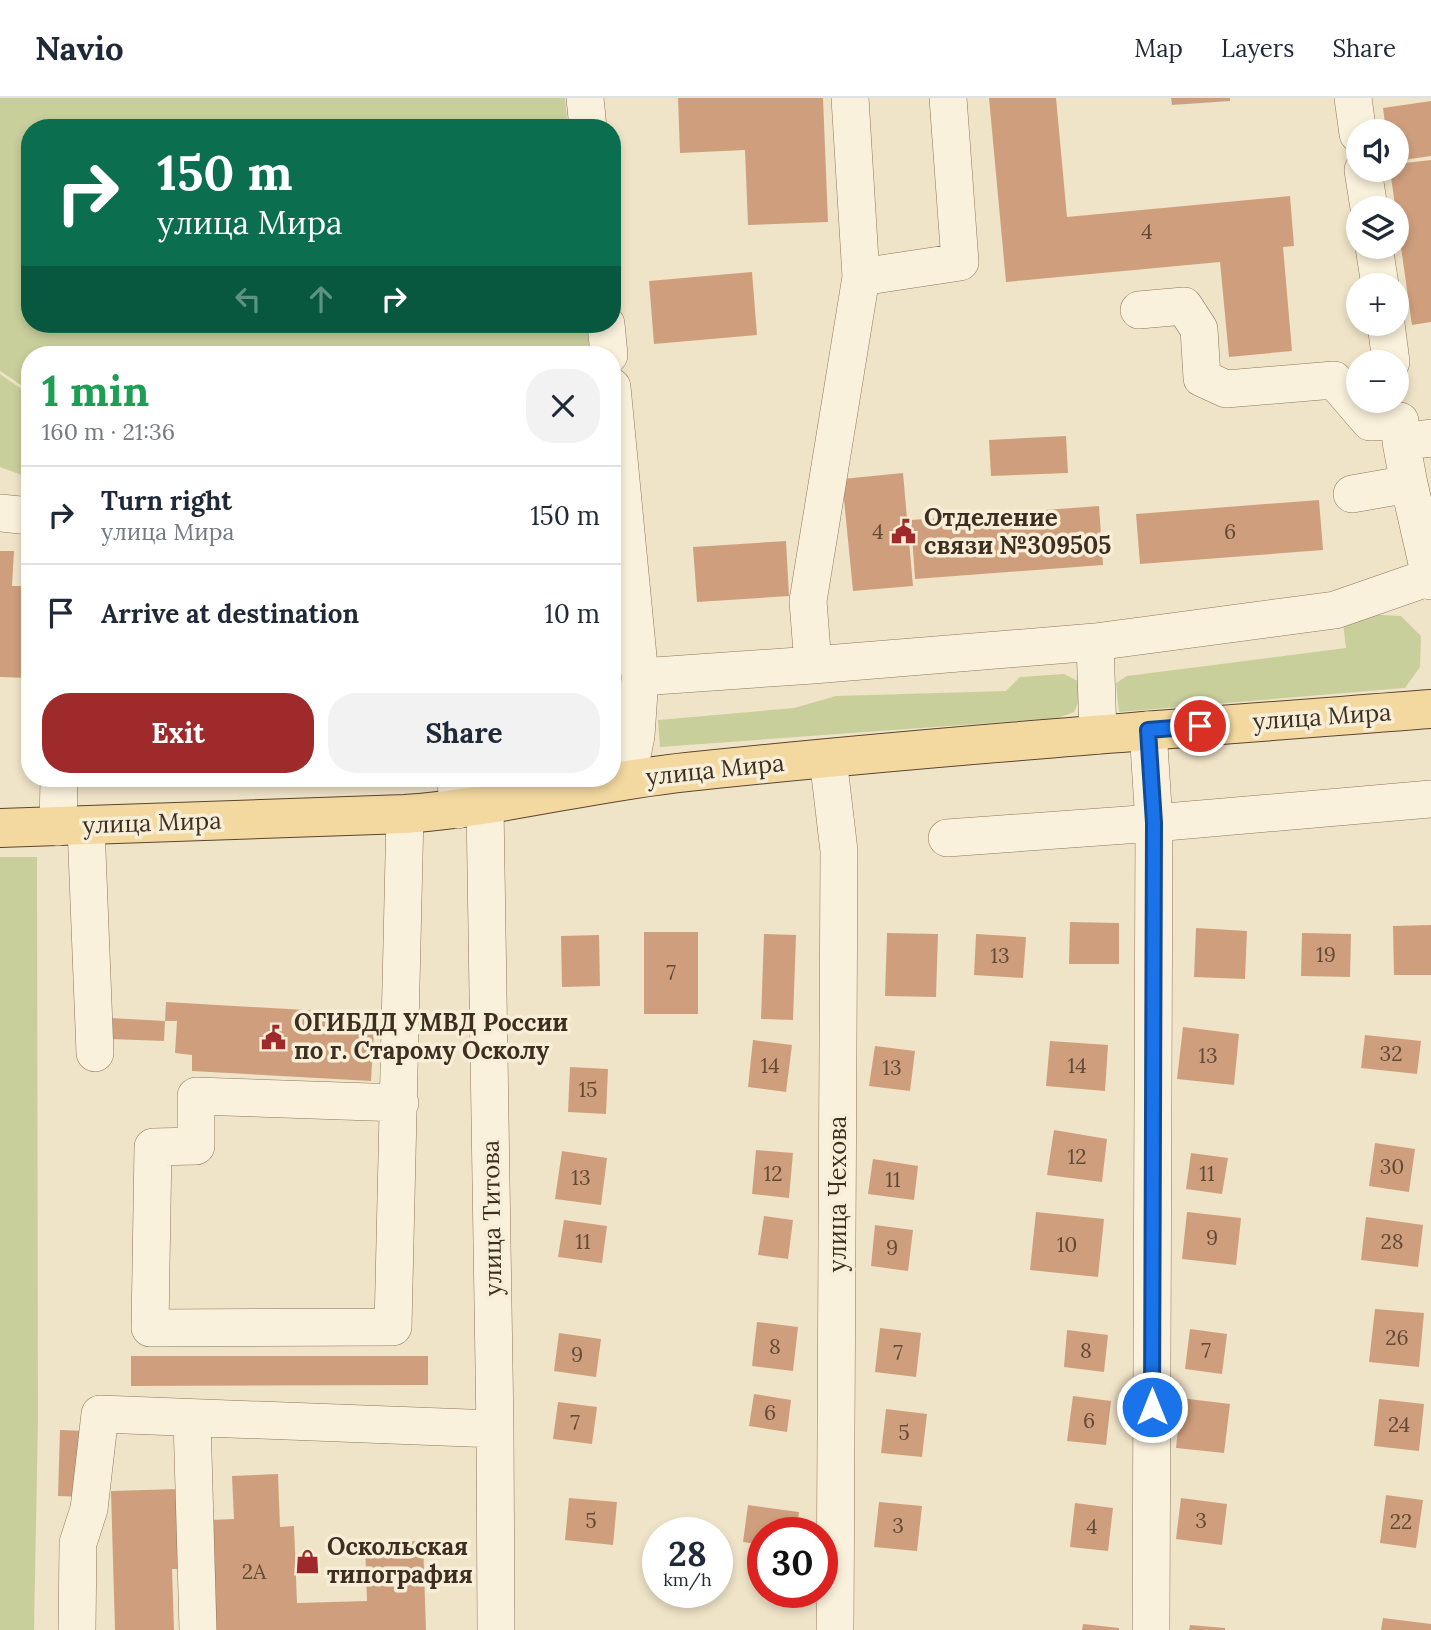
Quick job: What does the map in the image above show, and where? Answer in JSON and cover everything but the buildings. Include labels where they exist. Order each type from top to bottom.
[{"type":"main road","name":"улица Мира","points":[[621,781],[684,772],[1098,734],[1431,709]]},
{"type":"main road","name":"улица Мира","points":[[0,828],[404,814],[466,798],[564,787]]},
{"type":"street","points":[[585,98],[587,119]]},
{"type":"street","points":[[813,664],[808,601],[861,276],[849,98]]},
{"type":"street","points":[[861,276],[960,262],[948,98]]},
{"type":"street","points":[[1353,98],[1356,119]]},
{"type":"street","points":[[640,677],[1095,642],[1335,610],[1431,579],[1409,484],[1407,425],[1370,422],[1334,380],[1226,389],[1202,378],[1199,328],[1185,306],[1139,310]]},
{"type":"street","points":[[621,480],[640,677],[636,736],[627,780]]},
{"type":"street","points":[[1352,494],[1409,484]]},
{"type":"street","points":[[0,513],[21,515]]},
{"type":"street","points":[[1095,642],[1098,734]]},
{"type":"street","points":[[1148,730],[1154,823],[1151,1630]]},
{"type":"street","name":"улица Чехова","points":[[828,758],[839,851],[835,1630]]},
{"type":"street","points":[[61,787],[72,826],[94,1053]]},
{"type":"street","name":"улица Титова","points":[[466,798],[495,1429],[496,1630]]},
{"type":"street","points":[[947,838],[1431,799]]},
{"type":"street","points":[[400,1103],[196,1096],[196,1146],[153,1147],[150,1328],[393,1327],[400,1103],[404,814]]},
{"type":"street","points":[[77,1630],[78,1543],[89,1509],[100,1414],[495,1429]]},
{"type":"street","points":[[192,1418],[198,1630]]},
{"type":"green space","points":[[0,98],[565,98],[567,119],[21,119],[21,333],[588,333],[589,346],[21,346],[21,385],[0,371]]},
{"type":"green space","points":[[0,374],[21,389],[21,475],[0,467]]},
{"type":"green space","points":[[1363,614],[1401,616],[1421,636],[1420,667],[1405,688],[1119,712],[1116,683],[1127,676],[1346,648],[1343,623]]},
{"type":"green space","points":[[1064,674],[1080,682],[1080,699],[1074,712],[1058,718],[660,747],[658,720],[794,708],[836,696],[1006,691],[1020,677]]},
{"type":"green space","points":[[0,857],[37,857],[38,1419],[34,1630],[0,1630]]},
{"type":"place","name":"Отделение связи №309505","points":[[904,532]]},
{"type":"place","name":"ОГИБДД УМВД России по г. Старому Осколу","points":[[274,1037]]},
{"type":"place","name":"Оскольская типография","points":[[307,1561]]},
{"type":"route","points":[[1152,1407],[1154,823],[1148,730],[1200,726]]}]
